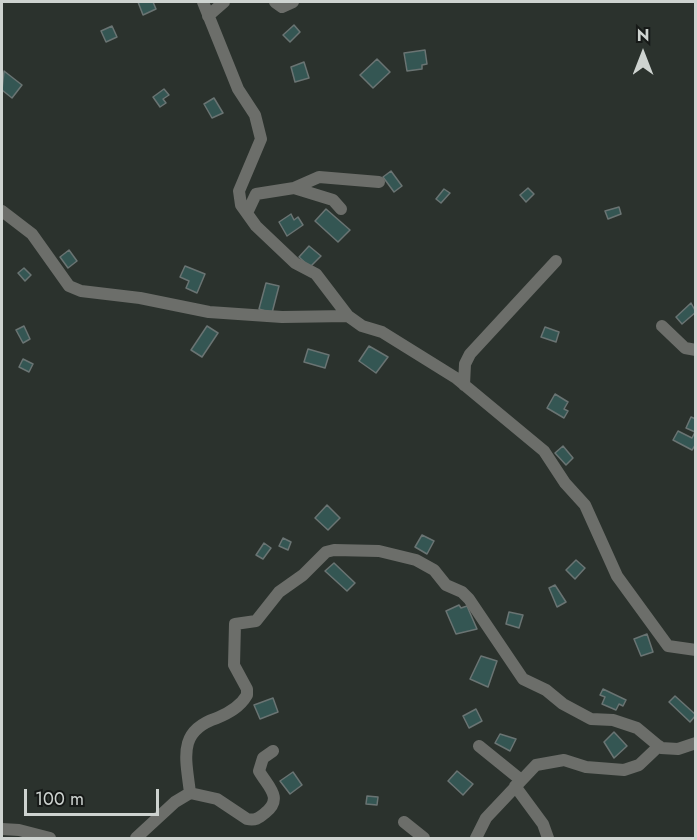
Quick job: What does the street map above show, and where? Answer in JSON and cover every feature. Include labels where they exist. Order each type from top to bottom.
[{"type":"street","points":[[203,2],[231,66],[238,89],[255,115],[261,139],[239,191],[241,205],[256,226],[295,263],[316,274],[348,316],[362,326],[382,332],[464,385],[544,451],[565,483],[585,505],[618,576],[668,646],[696,650]]},
{"type":"street","points":[[208,16],[224,2]]},
{"type":"street","points":[[275,2],[282,7],[293,2]]},
{"type":"street","points":[[247,213],[256,194],[294,188],[319,177],[379,182]]},
{"type":"street","points":[[294,188],[333,200],[341,209]]},
{"type":"street","points":[[2,211],[32,234],[69,286],[81,291],[140,298],[209,312],[282,317],[348,316]]},
{"type":"street","points":[[464,385],[465,364],[470,354],[556,261]]},
{"type":"street","points":[[662,326],[685,348],[696,350]]},
{"type":"street","points":[[190,793],[187,748],[191,732],[205,722],[227,714],[247,695],[247,689],[234,665],[235,624],[256,621],[279,592],[303,575],[326,552],[334,550],[389,552],[427,565],[446,585],[469,599],[523,679],[546,690],[563,704],[591,719],[613,720],[637,728],[659,746],[678,749],[696,743]]},
{"type":"street","points":[[479,746],[518,783],[543,824],[548,838]]},
{"type":"street","points":[[476,838],[480,825],[536,765],[555,760],[586,767],[624,770],[639,765],[659,746]]},
{"type":"street","points":[[136,838],[175,802],[190,793],[217,799],[247,819],[260,817],[276,800],[259,771],[263,758],[273,751]]},
{"type":"street","points":[[404,822],[424,838]]},
{"type":"street","points":[[2,829],[19,830],[50,838]]},
{"type":"building","points":[[138,2],[153,2],[156,9],[143,15]]},
{"type":"building","points":[[294,25],[300,32],[290,42],[283,35]]},
{"type":"building","points":[[112,26],[117,37],[106,42],[101,31]]},
{"type":"building","points":[[425,50],[427,64],[422,65],[422,69],[407,71],[404,53]]},
{"type":"building","points":[[377,59],[390,72],[373,88],[360,75]]},
{"type":"building","points":[[304,62],[309,78],[295,82],[291,67]]},
{"type":"building","points":[[4,71],[22,85],[12,98],[2,90]]},
{"type":"building","points":[[164,89],[169,95],[163,99],[166,103],[160,107],[153,97]]},
{"type":"building","points":[[214,98],[223,113],[212,118],[204,104]]},
{"type":"building","points":[[391,171],[402,186],[394,192],[383,177]]},
{"type":"building","points":[[528,188],[534,194],[526,202],[520,195]]},
{"type":"building","points":[[444,189],[450,193],[441,203],[436,199]]},
{"type":"building","points":[[619,207],[621,214],[608,219],[605,211]]},
{"type":"building","points":[[326,209],[350,230],[338,242],[315,221]]},
{"type":"building","points":[[291,214],[294,220],[298,217],[303,225],[287,236],[279,222]]},
{"type":"building","points":[[309,246],[321,256],[310,267],[299,257]]},
{"type":"building","points":[[69,250],[77,261],[68,268],[60,257]]},
{"type":"building","points":[[185,266],[205,274],[197,293],[186,288],[189,281],[180,277]]},
{"type":"building","points":[[24,268],[31,275],[25,281],[18,273]]},
{"type":"building","points":[[266,283],[279,286],[272,313],[259,309]]},
{"type":"building","points":[[691,303],[696,312],[682,324],[676,317]]},
{"type":"building","points":[[24,326],[30,339],[23,343],[16,330]]},
{"type":"building","points":[[207,326],[218,333],[202,357],[191,350]]},
{"type":"building","points":[[545,327],[559,332],[556,342],[541,337]]},
{"type":"building","points":[[369,346],[388,357],[376,373],[359,361]]},
{"type":"building","points":[[308,349],[329,355],[325,368],[304,362]]},
{"type":"building","points":[[23,359],[33,364],[29,372],[19,367]]},
{"type":"building","points":[[555,394],[568,402],[564,409],[568,411],[564,418],[547,408]]},
{"type":"building","points":[[691,417],[696,419],[696,444],[692,450],[673,440],[678,431],[692,438],[695,432],[686,428]]},
{"type":"building","points":[[563,446],[573,458],[566,465],[555,453]]},
{"type":"building","points":[[327,505],[340,518],[328,530],[315,518]]},
{"type":"building","points":[[422,535],[434,541],[427,554],[415,547]]},
{"type":"building","points":[[283,538],[291,542],[288,550],[279,546]]},
{"type":"building","points":[[264,543],[271,548],[263,559],[256,555]]},
{"type":"building","points":[[576,560],[585,568],[575,579],[566,570]]},
{"type":"building","points":[[334,563],[355,583],[347,591],[325,571]]},
{"type":"building","points":[[555,585],[566,602],[557,607],[549,588]]},
{"type":"building","points":[[459,605],[461,608],[467,606],[477,629],[456,634],[446,611]]},
{"type":"building","points":[[509,612],[523,615],[519,628],[506,624]]},
{"type":"building","points":[[647,634],[653,652],[641,656],[634,639]]},
{"type":"building","points":[[481,656],[497,661],[488,687],[470,679]]},
{"type":"building","points":[[603,689],[626,700],[623,706],[619,704],[616,710],[602,704],[605,697],[600,695]]},
{"type":"building","points":[[675,696],[696,715],[690,722],[669,702]]},
{"type":"building","points":[[273,698],[278,712],[260,719],[254,705]]},
{"type":"building","points":[[476,709],[482,721],[469,728],[463,716]]},
{"type":"building","points":[[614,732],[627,746],[614,758],[604,742]]},
{"type":"building","points":[[500,734],[516,739],[510,751],[495,743]]},
{"type":"building","points":[[457,771],[473,784],[463,795],[448,781]]},
{"type":"building","points":[[293,772],[302,785],[290,794],[280,781]]},
{"type":"building","points":[[367,796],[378,797],[377,805],[366,804]]}]
